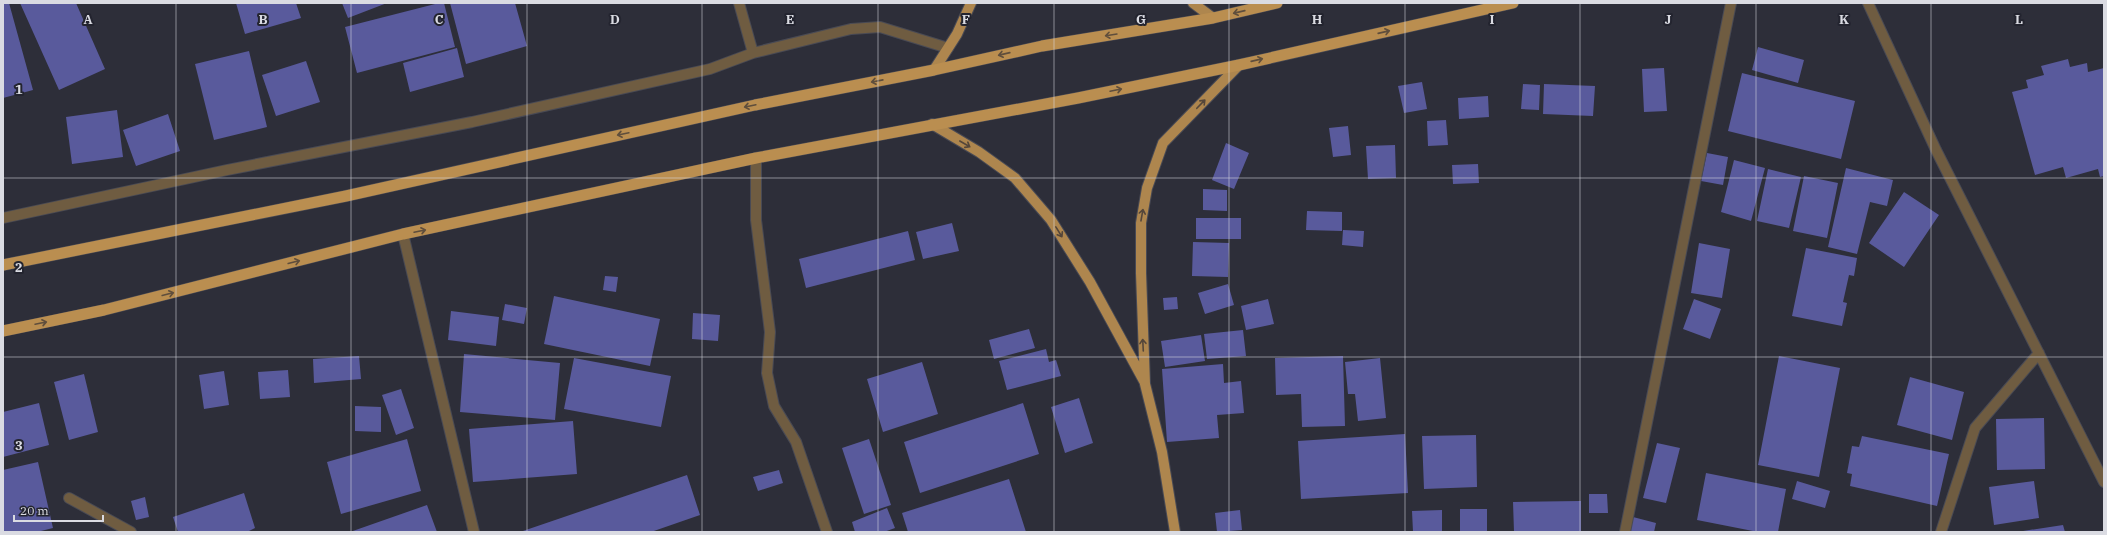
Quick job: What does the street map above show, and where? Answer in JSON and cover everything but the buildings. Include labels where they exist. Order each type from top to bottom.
[{"type":"highway","points":[[3,265],[346,196],[755,105],[934,70],[1042,46],[1213,18],[1277,3]]},
{"type":"highway","points":[[3,331],[104,310],[403,234],[756,158],[1078,98],[1239,65],[1513,3]]},
{"type":"main road","points":[[934,70],[948,48],[972,3]]},
{"type":"main road","points":[[1193,3],[1213,18]]},
{"type":"main road","points":[[1175,532],[1162,452],[1146,384],[1141,280],[1141,223],[1147,188],[1163,143],[1239,65]]},
{"type":"main road","points":[[932,124],[979,152],[1015,178],[1051,220],[1090,282],[1146,384]]},
{"type":"street","points":[[739,3],[753,53]]},
{"type":"street","points":[[1625,532],[1732,3]]},
{"type":"street","points":[[1868,3],[1936,150],[2104,482]]},
{"type":"street","points":[[3,218],[710,70],[753,53],[851,29],[880,27],[948,48]]},
{"type":"street","points":[[756,158],[756,220],[770,332],[767,373],[774,406],[796,442],[827,532]]},
{"type":"street","points":[[403,234],[474,532]]},
{"type":"street","points":[[1941,532],[1975,428],[2039,353]]},
{"type":"street","points":[[69,498],[131,532]]}]
